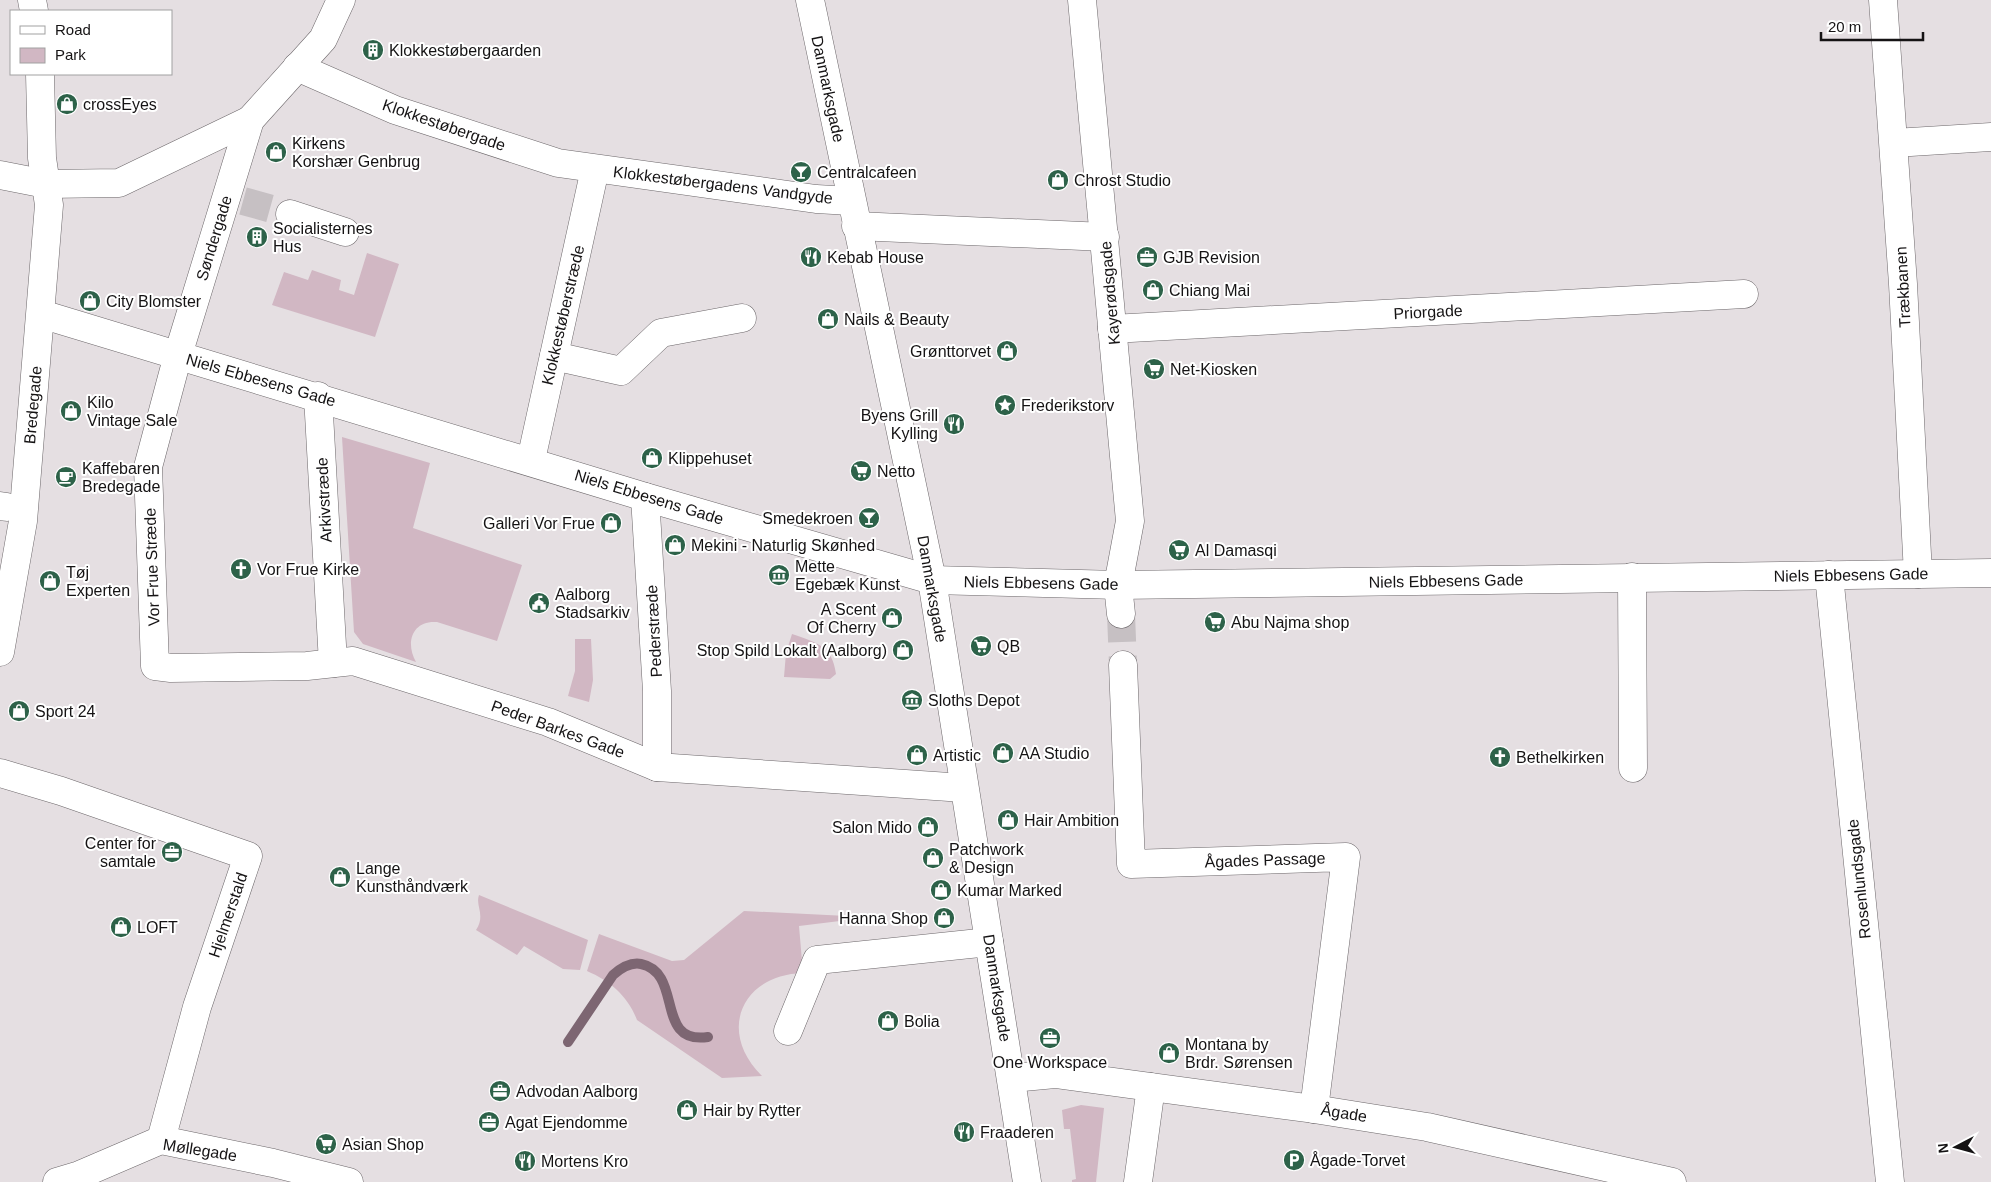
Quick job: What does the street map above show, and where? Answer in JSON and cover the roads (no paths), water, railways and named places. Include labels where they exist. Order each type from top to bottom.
[{"type":"street","name":"Søndergade","points":[[0,175],[44,171],[119,183],[250,120],[324,39],[341,0]]},
{"type":"street","name":"Danmarksgade","points":[[810,0],[932,580],[1028,1182]]},
{"type":"street","name":"Kayerødsgade","points":[[1082,0],[1130,521],[1118,584]]},
{"type":"street","name":"Trækbanen","points":[[1884,0],[1894,143],[1918,574]]},
{"type":"street","name":"Klokkestøbergade","points":[[297,67],[395,110],[558,163],[595,169]]},
{"type":"street","name":"Bredegade","points":[[0,652],[23,521],[50,205],[44,171],[40,75]]},
{"type":"street","name":"Søndergade","points":[[148,468],[178,355],[235,199],[250,120]]},
{"type":"street","points":[[1894,143],[1991,137]]},
{"type":"street","name":"Klokkestøbergadens Vandgyde","points":[[595,169],[816,199],[854,214]]},
{"type":"street","name":"Klokkestøberstræde","points":[[531,460],[595,169]]},
{"type":"street","points":[[290,214],[346,232]]},
{"type":"street","points":[[854,214],[1105,237]]},
{"type":"street","name":"Priorgade","points":[[1112,329],[1744,294]]},
{"type":"street","name":"Niels Ebbesens Gade","points":[[41,314],[531,460],[645,496],[932,580],[1118,584],[1991,573]]},
{"type":"street","points":[[554,356],[621,371],[661,333],[742,318]]},
{"type":"street","name":"Arkivstræde","points":[[318,396],[332,663]]},
{"type":"street","name":"Vor Frue Stræde","points":[[148,468],[155,666]]},
{"type":"street","name":"Pederstræde","points":[[645,496],[657,691],[657,767]]},
{"type":"street","name":"Rosenlundsgade","points":[[1829,575],[1890,1182]]},
{"type":"street","points":[[1632,578],[1633,768]]},
{"type":"street","points":[[1118,584],[1121,614]]},
{"type":"street","name":"Peder Barkes Gade","points":[[155,666],[180,668],[306,666],[353,661],[548,722],[657,767],[964,788]]},
{"type":"street","name":"Ågades Passage","points":[[1123,665],[1131,864],[1346,857],[1314,1109]]},
{"type":"street","name":"Hjelmerstald","points":[[0,773],[61,791],[248,856],[197,1007],[161,1140]]},
{"type":"street","points":[[788,1031],[818,960],[989,942]]},
{"type":"street","name":"Ågade","points":[[1012,1078],[1055,1074],[1314,1109],[1427,1127],[1585,1172],[1672,1182]]},
{"type":"street","points":[[1138,1182],[1151,1088]]},
{"type":"street","name":"Møllegade","points":[[67,1179],[161,1140],[273,1163],[340,1181]]},
{"type":"waterway","points":[[568,1042],[613,975],[626,966],[634,964],[641,964],[654,970],[662,980],[674,1020],[681,1030],[691,1037],[708,1037]]},
{"type":"tunnel","points":[[243,201],[290,214]]},
{"type":"tunnel","points":[[1121,614],[1123,665]]},
{"type":"place","name":"Klokkestøbergaarden","points":[[373,50]]},
{"type":"place","name":"crossEyes","points":[[67,104]]},
{"type":"place","name":"Kirkens Korshær Genbrug","points":[[276,152]]},
{"type":"place","name":"Centralcafeen","points":[[801,172]]},
{"type":"place","name":"Chrost Studio","points":[[1058,180]]},
{"type":"place","name":"Socialisternes Hus","points":[[257,237]]},
{"type":"place","name":"Kebab House","points":[[811,257]]},
{"type":"place","name":"GJB Revision","points":[[1147,257]]},
{"type":"place","name":"Chiang Mai","points":[[1153,290]]},
{"type":"place","name":"City Blomster","points":[[90,301]]},
{"type":"place","name":"Nails & Beauty","points":[[828,319]]},
{"type":"place","name":"Grønttorvet","points":[[1007,351]]},
{"type":"place","name":"Net-Kiosken","points":[[1154,369]]},
{"type":"place","name":"Frederikstorv","points":[[1005,405]]},
{"type":"place","name":"Kilo Vintage Sale","points":[[71,411]]},
{"type":"place","name":"Byens Grill Kylling","points":[[954,424]]},
{"type":"place","name":"Klippehuset","points":[[652,458]]},
{"type":"place","name":"Netto","points":[[861,471]]},
{"type":"place","name":"Kaffebaren Bredegade","points":[[66,477]]},
{"type":"place","name":"Smedekroen","points":[[869,518]]},
{"type":"place","name":"Galleri Vor Frue","points":[[611,523]]},
{"type":"place","name":"Mekini - Naturlig Skønhed","points":[[675,545]]},
{"type":"place","name":"Al Damasqi","points":[[1179,550]]},
{"type":"place","name":"Vor Frue Kirke","points":[[241,569]]},
{"type":"place","name":"Mette Egebæk Kunst","points":[[779,575]]},
{"type":"place","name":"Tøj Experten","points":[[50,581]]},
{"type":"place","name":"Aalborg Stadsarkiv","points":[[539,603]]},
{"type":"place","name":"A Scent Of Cherry","points":[[892,618]]},
{"type":"place","name":"Abu Najma shop","points":[[1215,622]]},
{"type":"place","name":"QB","points":[[981,646]]},
{"type":"place","name":"Stop Spild Lokalt (Aalborg)","points":[[903,650]]},
{"type":"place","name":"Sloths Depot","points":[[912,700]]},
{"type":"place","name":"Sport 24","points":[[19,711]]},
{"type":"place","name":"AA Studio","points":[[1003,753]]},
{"type":"place","name":"Artistic","points":[[917,755]]},
{"type":"place","name":"Bethelkirken","points":[[1500,757]]},
{"type":"place","name":"Hair Ambition","points":[[1008,820]]},
{"type":"place","name":"Salon Mido","points":[[928,827]]},
{"type":"place","name":"Center for samtale","points":[[172,852]]},
{"type":"place","name":"Patchwork & Design","points":[[933,858]]},
{"type":"place","name":"Lange Kunsthåndværk","points":[[340,877]]},
{"type":"place","name":"Kumar Marked","points":[[941,890]]},
{"type":"place","name":"Hanna Shop","points":[[944,918]]},
{"type":"place","name":"LOFT","points":[[121,927]]},
{"type":"place","name":"Bolia","points":[[888,1021]]},
{"type":"place","name":"One Workspace","points":[[1050,1038]]},
{"type":"place","name":"Montana by Brdr. Sørensen","points":[[1169,1053]]},
{"type":"place","name":"Advodan Aalborg","points":[[500,1091]]},
{"type":"place","name":"Hair by Rytter","points":[[687,1110]]},
{"type":"place","name":"Agat Ejendomme","points":[[489,1122]]},
{"type":"place","name":"Fraaderen","points":[[964,1132]]},
{"type":"place","name":"Asian Shop","points":[[326,1144]]},
{"type":"place","name":"Ågade-Torvet","points":[[1294,1160]]},
{"type":"place","name":"Mortens Kro","points":[[525,1161]]}]
